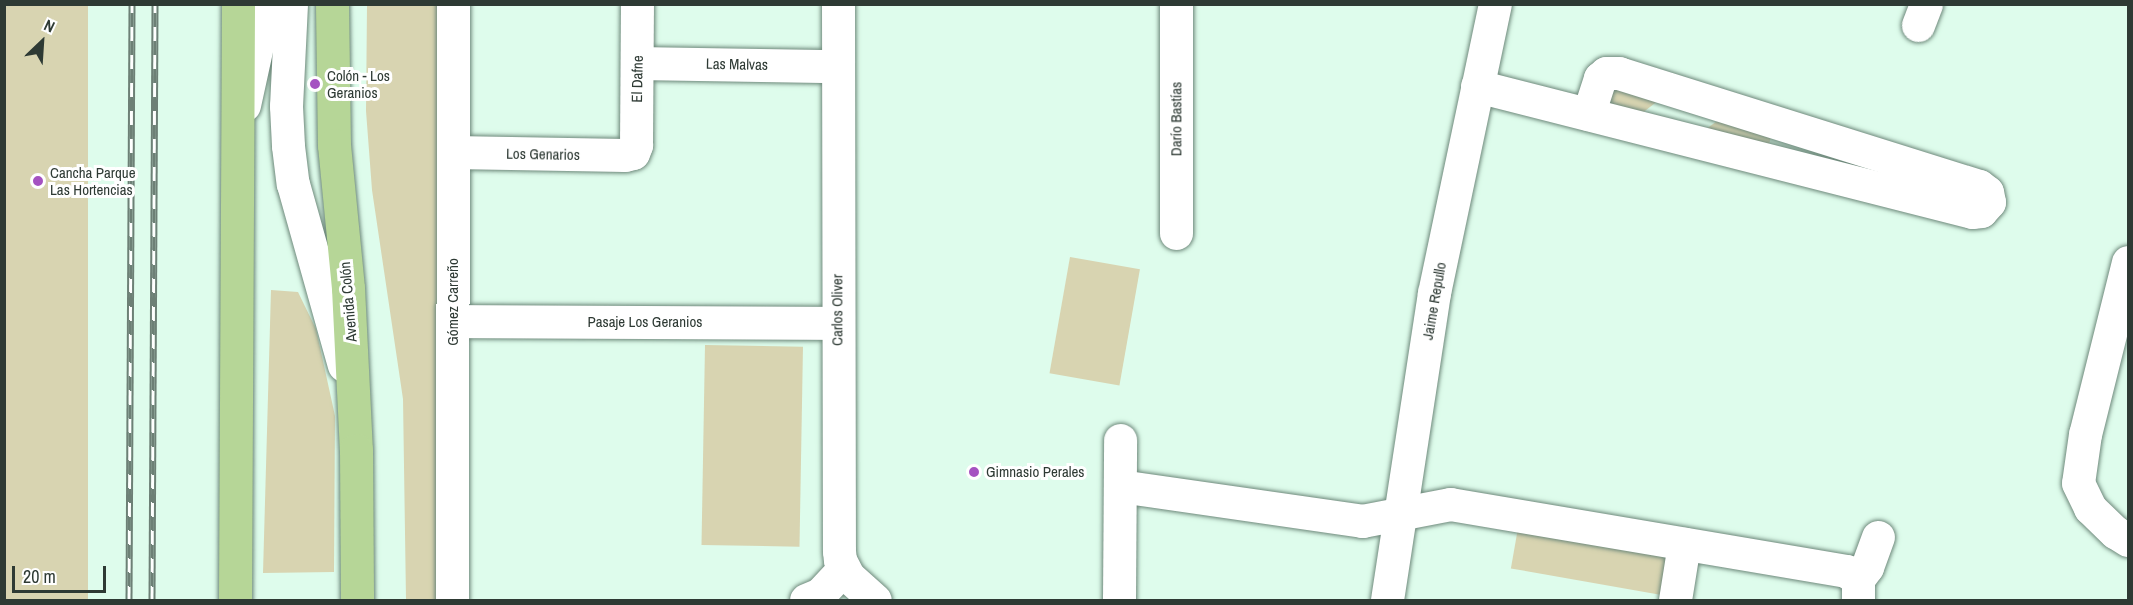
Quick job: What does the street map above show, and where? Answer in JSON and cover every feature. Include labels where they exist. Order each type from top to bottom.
[{"type":"main road","points":[[235,600],[238,4]]},
{"type":"main road","name":"Avenida Colón","points":[[333,4],[334,145],[348,288],[356,450],[357,600]]},
{"type":"street","points":[[236,138],[266,4]]},
{"type":"street","points":[[291,4],[286,106],[293,184],[306,238],[341,351],[356,450]]},
{"type":"street","name":"Gómez Carreño","points":[[452,600],[453,4]]},
{"type":"street","name":"El Dafne","points":[[633,153],[636,149],[638,4]]},
{"type":"street","name":"Carlos Oliver","points":[[838,4],[839,551],[843,569]]},
{"type":"street","name":"Darío Bastías","points":[[1176,4],[1176,233]]},
{"type":"street","name":"Jaime Repullo","points":[[1387,600],[1437,281],[1496,4]]},
{"type":"street","name":"Las Malvas","points":[[637,63],[837,66]]},
{"type":"street","points":[[1477,86],[1972,212],[1981,211],[1989,202],[1987,192],[1978,186],[1613,72],[1600,78],[1588,114]]},
{"type":"street","points":[[1768,159],[1776,123]]},
{"type":"street","name":"Los Genarios","points":[[453,152],[625,156],[633,153]]},
{"type":"street","points":[[2128,262],[2085,434],[2078,483],[2090,508],[2115,532],[2128,540]]},
{"type":"street","name":"Pasaje Los Geranios","points":[[453,321],[837,323]]},
{"type":"street","points":[[1119,600],[1120,440]]},
{"type":"street","points":[[1120,486],[1362,520],[1450,504],[1846,571],[1858,590]]},
{"type":"street","points":[[1858,590],[1878,537]]},
{"type":"street","points":[[1675,600],[1684,544]]},
{"type":"street","points":[[806,600],[820,594],[843,569],[875,600]]},
{"type":"shaded area","points":[[4,5],[88,5],[88,600],[4,600]]},
{"type":"shaded area","points":[[367,5],[438,5],[437,600],[406,600],[403,399],[372,190],[366,111]]},
{"type":"shaded area","points":[[1599,88],[1668,93],[1632,121],[1592,112]]},
{"type":"shaded area","points":[[1731,111],[1774,124],[1766,157],[1695,137]]},
{"type":"shaded area","points":[[1070,257],[1140,269],[1119,386],[1050,373]]},
{"type":"shaded area","points":[[271,290],[298,292],[316,329],[335,416],[334,572],[263,573]]},
{"type":"shaded area","points":[[705,345],[803,347],[799,547],[702,545]]},
{"type":"shaded area","points":[[1518,528],[1669,555],[1662,595],[1511,568]]},
{"type":"railway","points":[[129,600],[132,4]]},
{"type":"railway","points":[[152,600],[155,4]]},
{"type":"place","name":"Colón - Los Geranios","points":[[315,84]]},
{"type":"place","name":"Cancha Parque Las Hortencias","points":[[38,181]]},
{"type":"place","name":"Gimnasio Perales","points":[[974,472]]}]
